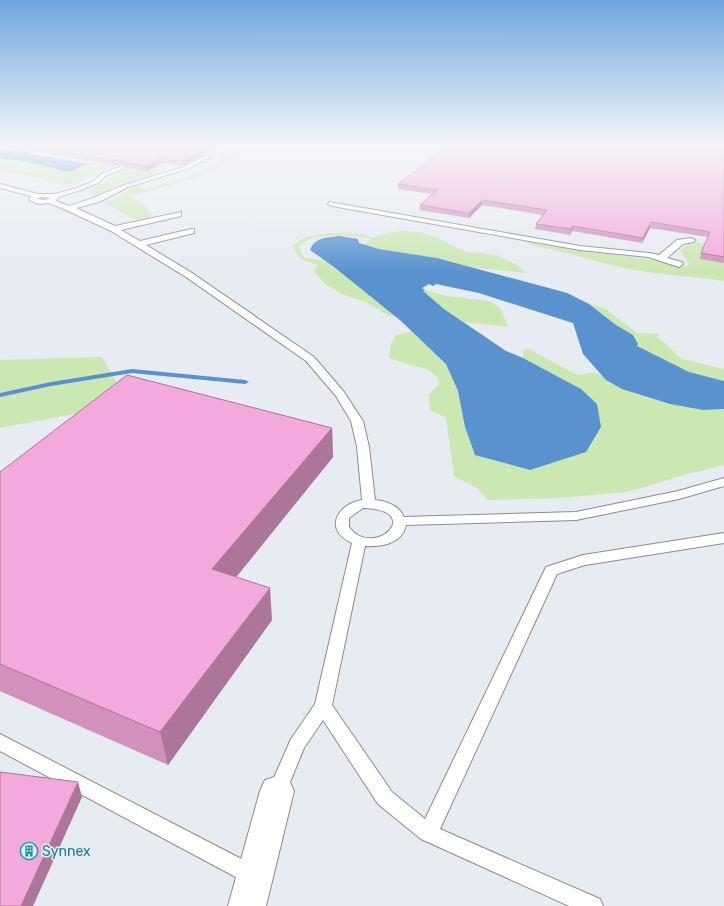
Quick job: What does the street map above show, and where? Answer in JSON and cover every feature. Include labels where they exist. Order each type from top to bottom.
[{"type":"street","points":[[251,891],[277,791]]},
{"type":"lane","points":[[9,188],[38,196],[34,197],[33,200],[40,202],[81,188]]},
{"type":"lane","points":[[69,208],[96,200],[121,188]]},
{"type":"lane","points":[[52,198],[69,208],[114,229],[189,275],[310,359],[340,394],[357,421],[363,447],[369,504]]},
{"type":"lane","points":[[332,204],[580,248],[649,255],[679,264]]},
{"type":"lane","points":[[114,229],[178,214]]},
{"type":"lane","points":[[139,244],[192,231]]},
{"type":"lane","points":[[660,259],[680,242],[691,240]]},
{"type":"lane","points":[[401,521],[576,516],[679,496],[724,482]]},
{"type":"lane","points":[[369,504],[387,506],[398,515],[401,521],[400,528],[390,538],[382,542],[372,543],[359,541],[347,534],[342,528],[341,522],[347,511],[354,507],[369,504]]},
{"type":"lane","points":[[428,832],[447,795],[551,571],[583,560],[724,538]]},
{"type":"lane","points":[[277,791],[297,744],[323,706],[359,541]]},
{"type":"lane","points":[[323,706],[385,798],[428,832],[594,906]]},
{"type":"lane","points":[[0,742],[251,891]]},
{"type":"green space","points":[[94,188],[112,188],[95,197],[90,190]]},
{"type":"green space","points":[[131,188],[159,188],[131,196],[145,207],[153,216],[137,220],[105,203]]},
{"type":"green space","points":[[403,231],[421,232],[436,237],[458,249],[468,252],[496,255],[517,265],[526,273],[469,267],[437,258],[379,249],[364,245],[371,238],[322,236],[313,238],[299,247],[302,255],[306,258],[323,261],[334,267],[396,317],[387,315],[368,303],[342,294],[324,283],[314,271],[318,264],[302,260],[297,255],[293,246],[298,241],[315,235],[348,233],[367,235],[372,238],[385,233]]},
{"type":"green space","points":[[519,238],[686,266],[689,264],[680,250],[692,244],[706,243],[700,258],[724,263],[724,281],[649,272],[609,265],[535,246]]},
{"type":"green space","points":[[425,290],[446,296],[488,301],[501,309],[508,327],[464,322],[444,309],[422,291]]},
{"type":"green space","points":[[589,304],[604,308],[637,333],[659,334],[657,338],[664,342],[682,359],[724,369],[724,381],[689,372],[637,346],[633,335],[616,325]]},
{"type":"green space","points":[[413,331],[446,364],[458,391],[465,427],[475,455],[530,470],[581,389],[523,358],[523,352],[527,348],[577,375],[594,372],[647,397],[670,404],[703,410],[724,409],[724,465],[627,492],[559,498],[488,500],[477,488],[454,476],[446,418],[430,410],[428,395],[440,383],[437,377],[427,369],[389,358],[391,344],[396,335]]},
{"type":"green space","points":[[102,357],[118,385],[89,411],[0,428],[0,360]]},
{"type":"water","points":[[339,236],[358,239],[359,243],[379,249],[437,258],[567,293],[589,304],[616,325],[633,335],[638,344],[637,346],[689,372],[724,381],[724,409],[703,410],[670,404],[622,389],[606,380],[583,354],[573,323],[479,293],[436,284],[433,286],[429,284],[422,288],[425,290],[423,291],[444,309],[506,351],[523,358],[581,389],[597,404],[601,427],[586,452],[530,470],[475,455],[465,427],[458,391],[446,364],[401,321],[334,267],[310,250],[318,240]]},
{"type":"building","points":[[426,188],[724,188],[724,257],[701,253],[710,232],[651,222],[643,238],[573,226],[571,229],[536,224],[547,210],[482,200],[469,213],[420,205],[437,190]]},
{"type":"building","points":[[127,375],[332,428],[212,569],[270,588],[160,732],[0,664],[0,472]]},
{"type":"building","name":"Synnex","points":[[0,772],[78,782],[21,906],[0,906]]},
{"type":"waterway","points":[[0,395],[51,384],[132,371],[245,382]]},
{"type":"place","name":"Synnex","points":[[29,851]]}]
